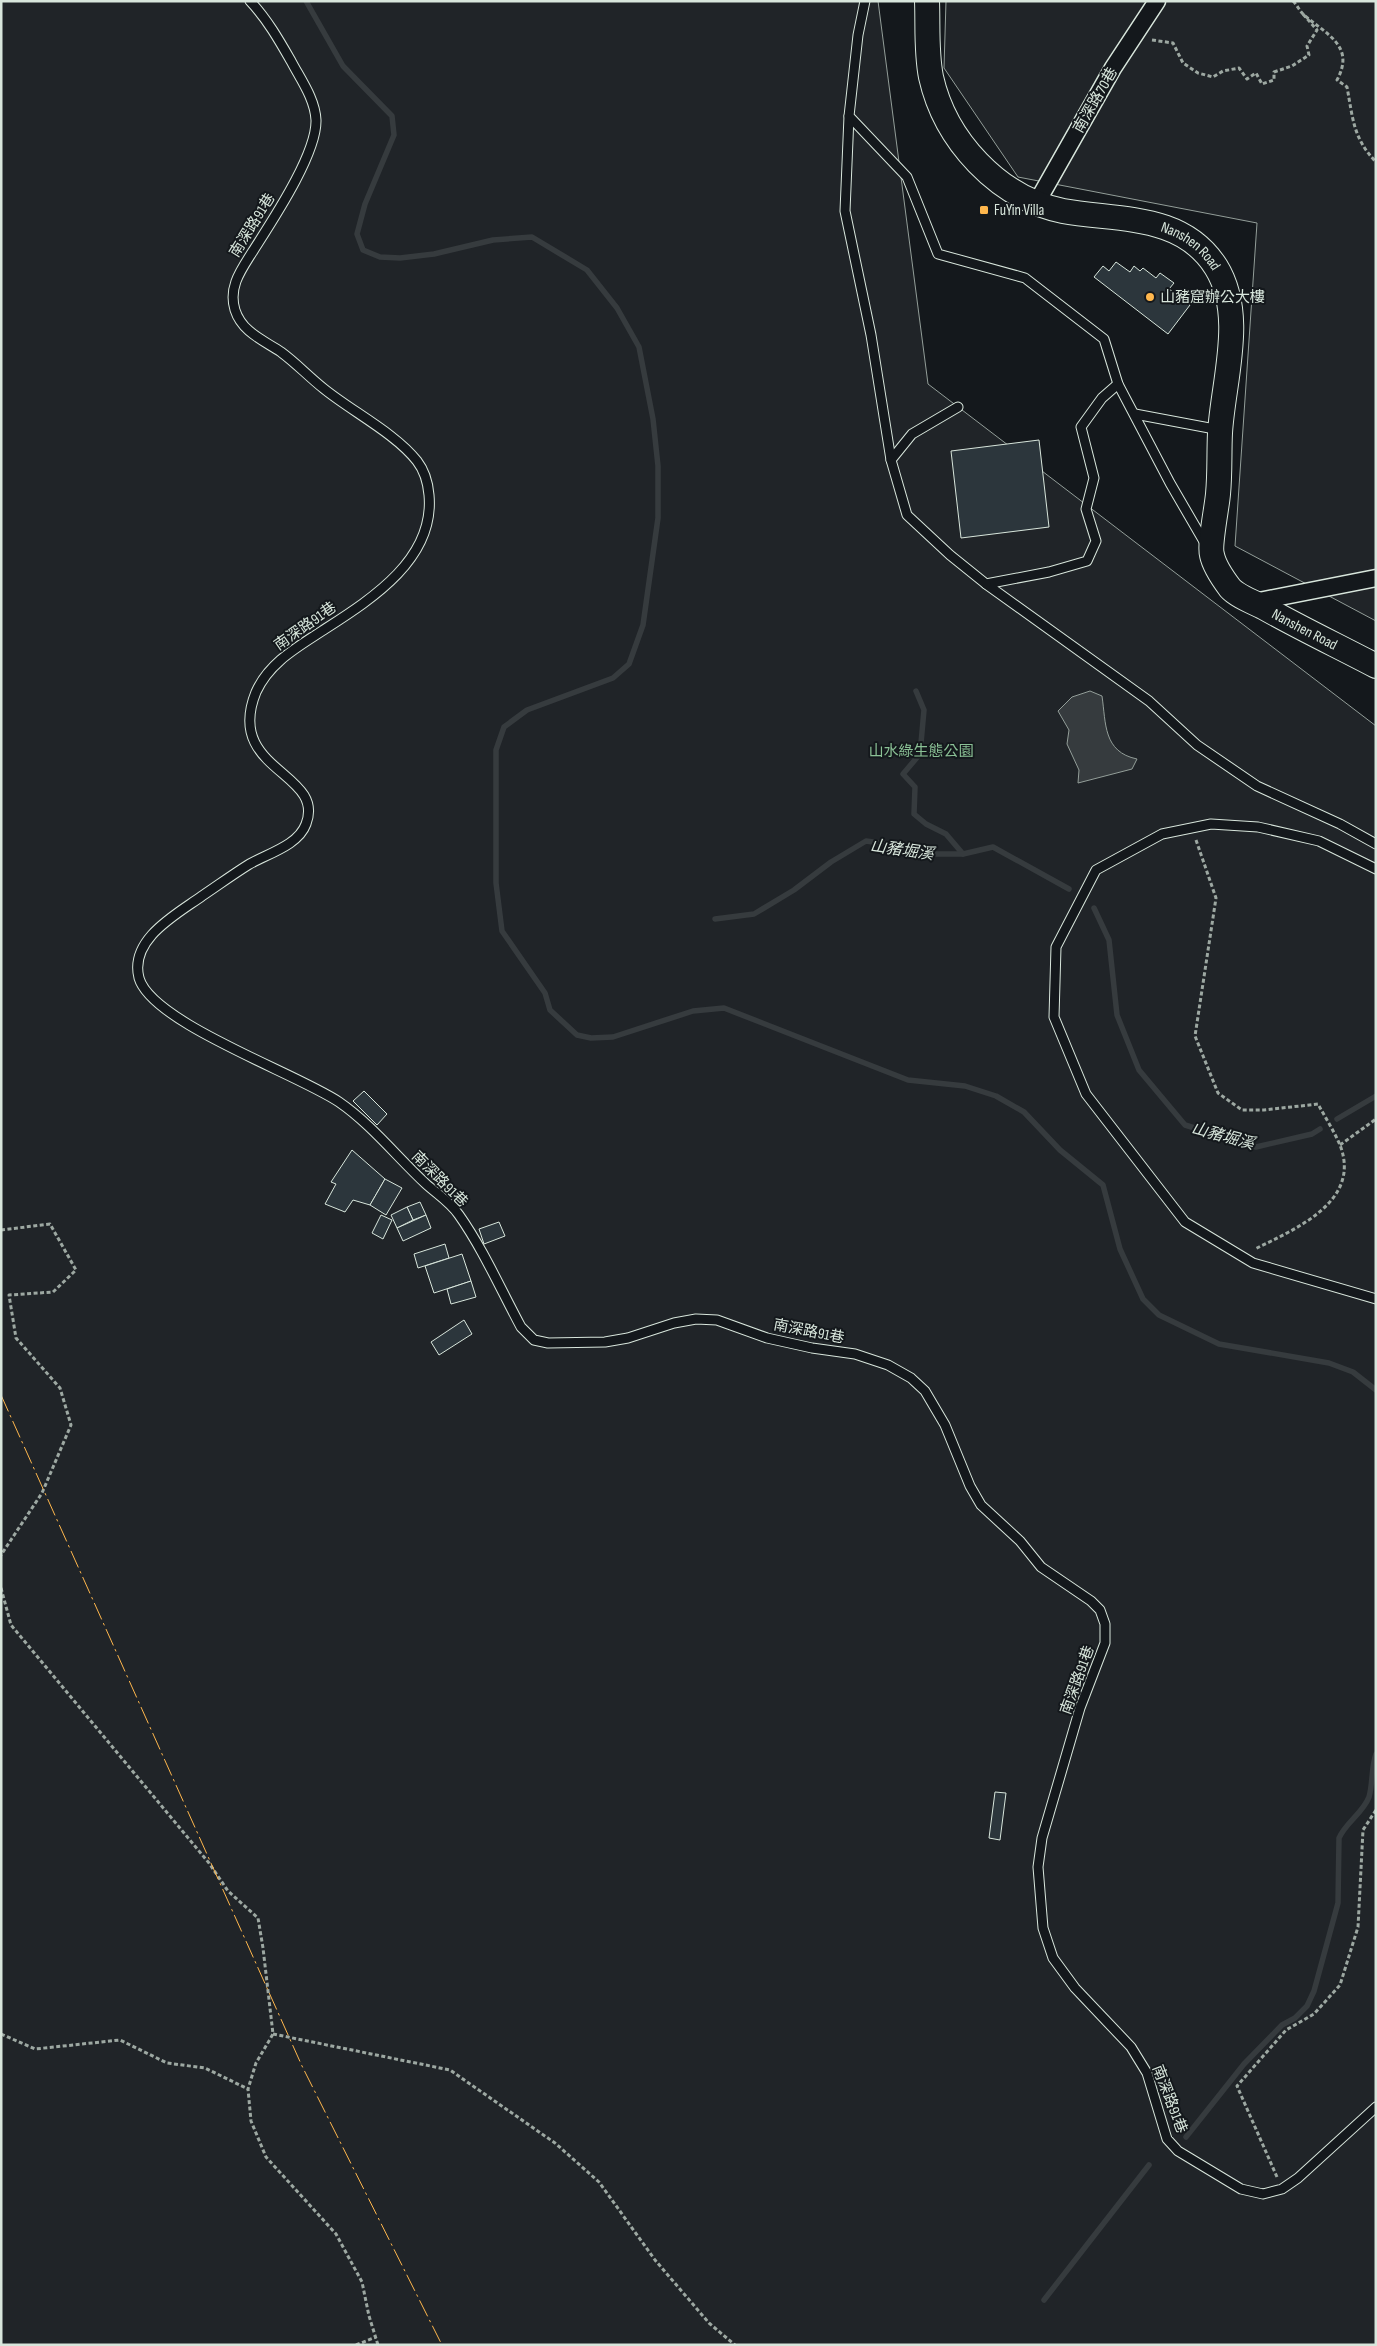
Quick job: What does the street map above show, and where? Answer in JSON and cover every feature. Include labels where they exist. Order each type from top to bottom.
[{"type":"main road","name":"Nanshen Road","points":[[927,1],[928,58],[931,77],[949,123],[965,149],[982,167],[1005,185],[1037,202],[1062,210],[1137,220],[1166,227],[1189,237],[1203,249],[1225,283],[1230,301],[1232,323],[1224,409],[1220,430],[1218,492],[1211,554],[1231,590],[1376,666]]},
{"type":"street","name":"南深路70巷","points":[[1037,202],[1113,68],[1157,1]]},
{"type":"street","points":[[1254,602],[1376,578]]},
{"type":"lane","name":"南深路91巷","points":[[250,1],[263,15],[283,46],[311,97],[316,122],[312,145],[283,203],[239,273],[233,288],[235,310],[244,326],[259,340],[278,350],[323,388],[400,445],[418,461],[425,474],[429,495],[428,517],[420,544],[410,561],[396,576],[340,619],[295,648],[272,667],[259,686],[250,709],[250,728],[255,747],[280,772],[298,786],[308,800],[309,818],[303,832],[292,841],[248,865],[162,924],[148,939],[139,958],[139,976],[147,992],[161,1006],[183,1020],[273,1070],[321,1091],[355,1114],[457,1212],[521,1327],[534,1340],[548,1343],[605,1342],[628,1338],[674,1323],[696,1319],[717,1320],[767,1338],[812,1348],[855,1354],[888,1365],[911,1378],[925,1391],[945,1425],[970,1486],[981,1505],[1020,1541],[1041,1567],[1091,1601],[1100,1610],[1105,1624],[1103,1650],[1080,1708],[1042,1838],[1038,1867],[1043,1928],[1053,1958],[1075,1988],[1131,2047],[1147,2072],[1167,2139],[1178,2151],[1241,2189],[1263,2194],[1282,2189],[1298,2178],[1376,2107]]},
{"type":"lane","points":[[865,1],[858,35],[849,116],[845,211],[870,335],[891,460],[907,515],[950,556],[1149,702],[1197,745],[1257,786],[1340,824],[1376,844]]},
{"type":"lane","points":[[849,116],[907,177],[938,254],[1025,278],[1104,339],[1118,384],[1170,483],[1211,554]]},
{"type":"lane","points":[[986,584],[1049,572],[1086,561],[1096,541],[1086,509],[1094,478],[1081,427],[1102,398],[1118,384]]},
{"type":"lane","points":[[891,460],[912,434],[958,407]]},
{"type":"lane","points":[[1135,414],[1220,430]]},
{"type":"lane","points":[[1376,869],[1319,841],[1258,827],[1211,824],[1162,834],[1096,870],[1056,947],[1054,1017],[1086,1094],[1185,1222],[1253,1263],[1376,1299]]},
{"type":"path","points":[[1137,31],[1151,40],[1173,43],[1179,58],[1198,73],[1213,77],[1223,71],[1239,68],[1247,79],[1256,73],[1262,84],[1274,80],[1274,72],[1292,66],[1309,55],[1308,46],[1316,30],[1293,1]]},
{"type":"path","points":[[1302,13],[1325,30],[1342,49],[1344,59],[1337,80],[1347,87],[1355,131],[1363,149],[1376,162]]},
{"type":"path","points":[[1192,828],[1216,898],[1195,1036],[1218,1094],[1242,1110],[1264,1110],[1318,1104],[1340,1146],[1345,1170],[1339,1191],[1324,1209],[1306,1223],[1241,1256]]},
{"type":"path","points":[[1340,1146],[1376,1118]]},
{"type":"path","points":[[1,1230],[50,1224],[76,1270],[53,1292],[9,1295],[16,1338],[60,1388],[70,1425],[42,1493],[1,1555]]},
{"type":"path","points":[[1,1588],[10,1625],[209,1863],[228,1890],[258,1918],[273,2034],[256,2063],[248,2089],[251,2121],[266,2157],[336,2234],[362,2282],[369,2316],[378,2345]]},
{"type":"path","points":[[1282,2189],[1237,2086],[1286,2030],[1314,2014],[1340,1985],[1358,1927],[1363,1830],[1376,1810]]},
{"type":"path","points":[[1,2034],[35,2049],[120,2040],[167,2063],[205,2068],[248,2089]]},
{"type":"path","points":[[273,2034],[450,2070],[555,2143],[599,2182],[655,2260],[709,2323],[735,2345]]},
{"type":"path","points":[[356,2345],[376,2337]]},
{"type":"green space","name":"山水綠生態公園","points":[[1,1],[878,1],[928,384],[1376,726],[1376,2345],[1,2345]]},
{"type":"green space","points":[[946,1],[1376,1],[1376,621],[1235,546],[1257,223],[1018,177],[944,68]]},
{"type":"shaded area","points":[[1090,691],[1102,696],[1106,726],[1112,743],[1118,750],[1137,759],[1132,769],[1078,783],[1079,770],[1067,744],[1069,730],[1058,711],[1072,697]]},
{"type":"building","name":"山豬窟辦公大樓","points":[[1116,262],[1130,272],[1134,266],[1140,271],[1143,268],[1156,278],[1160,273],[1174,283],[1169,289],[1190,305],[1168,334],[1094,277],[1103,266],[1109,271]]},
{"type":"building","points":[[1039,440],[1049,527],[961,538],[951,451]]},
{"type":"building","points":[[364,1091],[387,1114],[377,1125],[353,1101]]},
{"type":"building","points":[[352,1150],[385,1179],[370,1205],[353,1200],[345,1212],[325,1204],[336,1184],[331,1182]]},
{"type":"building","points":[[385,1179],[402,1188],[386,1215],[370,1205]]},
{"type":"building","points":[[420,1202],[426,1215],[413,1220],[407,1207]]},
{"type":"building","points":[[407,1207],[413,1220],[397,1228],[391,1215]]},
{"type":"building","points":[[381,1215],[392,1220],[383,1239],[372,1233]]},
{"type":"building","points":[[426,1215],[431,1228],[403,1241],[397,1228]]},
{"type":"building","points":[[499,1222],[505,1236],[484,1244],[479,1229]]},
{"type":"building","points":[[445,1244],[449,1258],[418,1268],[414,1254]]},
{"type":"building","points":[[462,1254],[471,1281],[434,1293],[425,1266]]},
{"type":"building","points":[[471,1281],[476,1297],[451,1304],[447,1289]]},
{"type":"building","points":[[464,1320],[472,1334],[439,1355],[431,1342]]},
{"type":"building","points":[[995,1792],[1006,1793],[1000,1840],[989,1838]]},
{"type":"waterway","points":[[306,1],[343,66],[392,116],[394,135],[365,204],[357,234],[363,250],[380,257],[400,258],[434,254],[493,240],[532,237],[587,270],[617,308],[639,347],[653,419],[658,466],[658,518],[643,625],[629,664],[613,678],[527,710],[504,727],[496,750],[496,883],[502,931],[545,993],[550,1010],[577,1035],[591,1038],[613,1037],[693,1011],[724,1008],[908,1080],[965,1086],[996,1096],[1024,1112],[1060,1150],[1103,1185],[1120,1249],[1143,1299],[1159,1315],[1219,1344],[1329,1363],[1353,1372],[1376,1390]]},
{"type":"waterway","points":[[916,691],[924,710],[920,754],[903,774],[915,787],[914,814],[926,824],[946,834],[963,854]]},
{"type":"waterway","name":"山豬堀溪","points":[[715,919],[754,914],[794,890],[831,862],[866,841],[895,845],[930,854],[963,854],[993,847],[1069,889]]},
{"type":"waterway","name":"山豬堀溪","points":[[1094,908],[1109,940],[1117,1015],[1139,1070],[1185,1125],[1256,1147],[1312,1134],[1320,1129]]},
{"type":"waterway","name":"山豬堀溪","points":[[1337,1119],[1376,1096]]},
{"type":"waterway","points":[[1186,2137],[1244,2064],[1282,2025],[1295,2018],[1307,2006],[1314,1991],[1338,1903],[1339,1838],[1363,1808],[1369,1797],[1376,1754]]},
{"type":"waterway","points":[[1044,2300],[1149,2165]]},
{"type":"power","points":[[1,1395],[302,2066],[442,2345]]},
{"type":"place","name":"FuYin Villa","points":[[984,210]]},
{"type":"place","name":"山豬窟辦公大樓","points":[[1150,297]]}]
